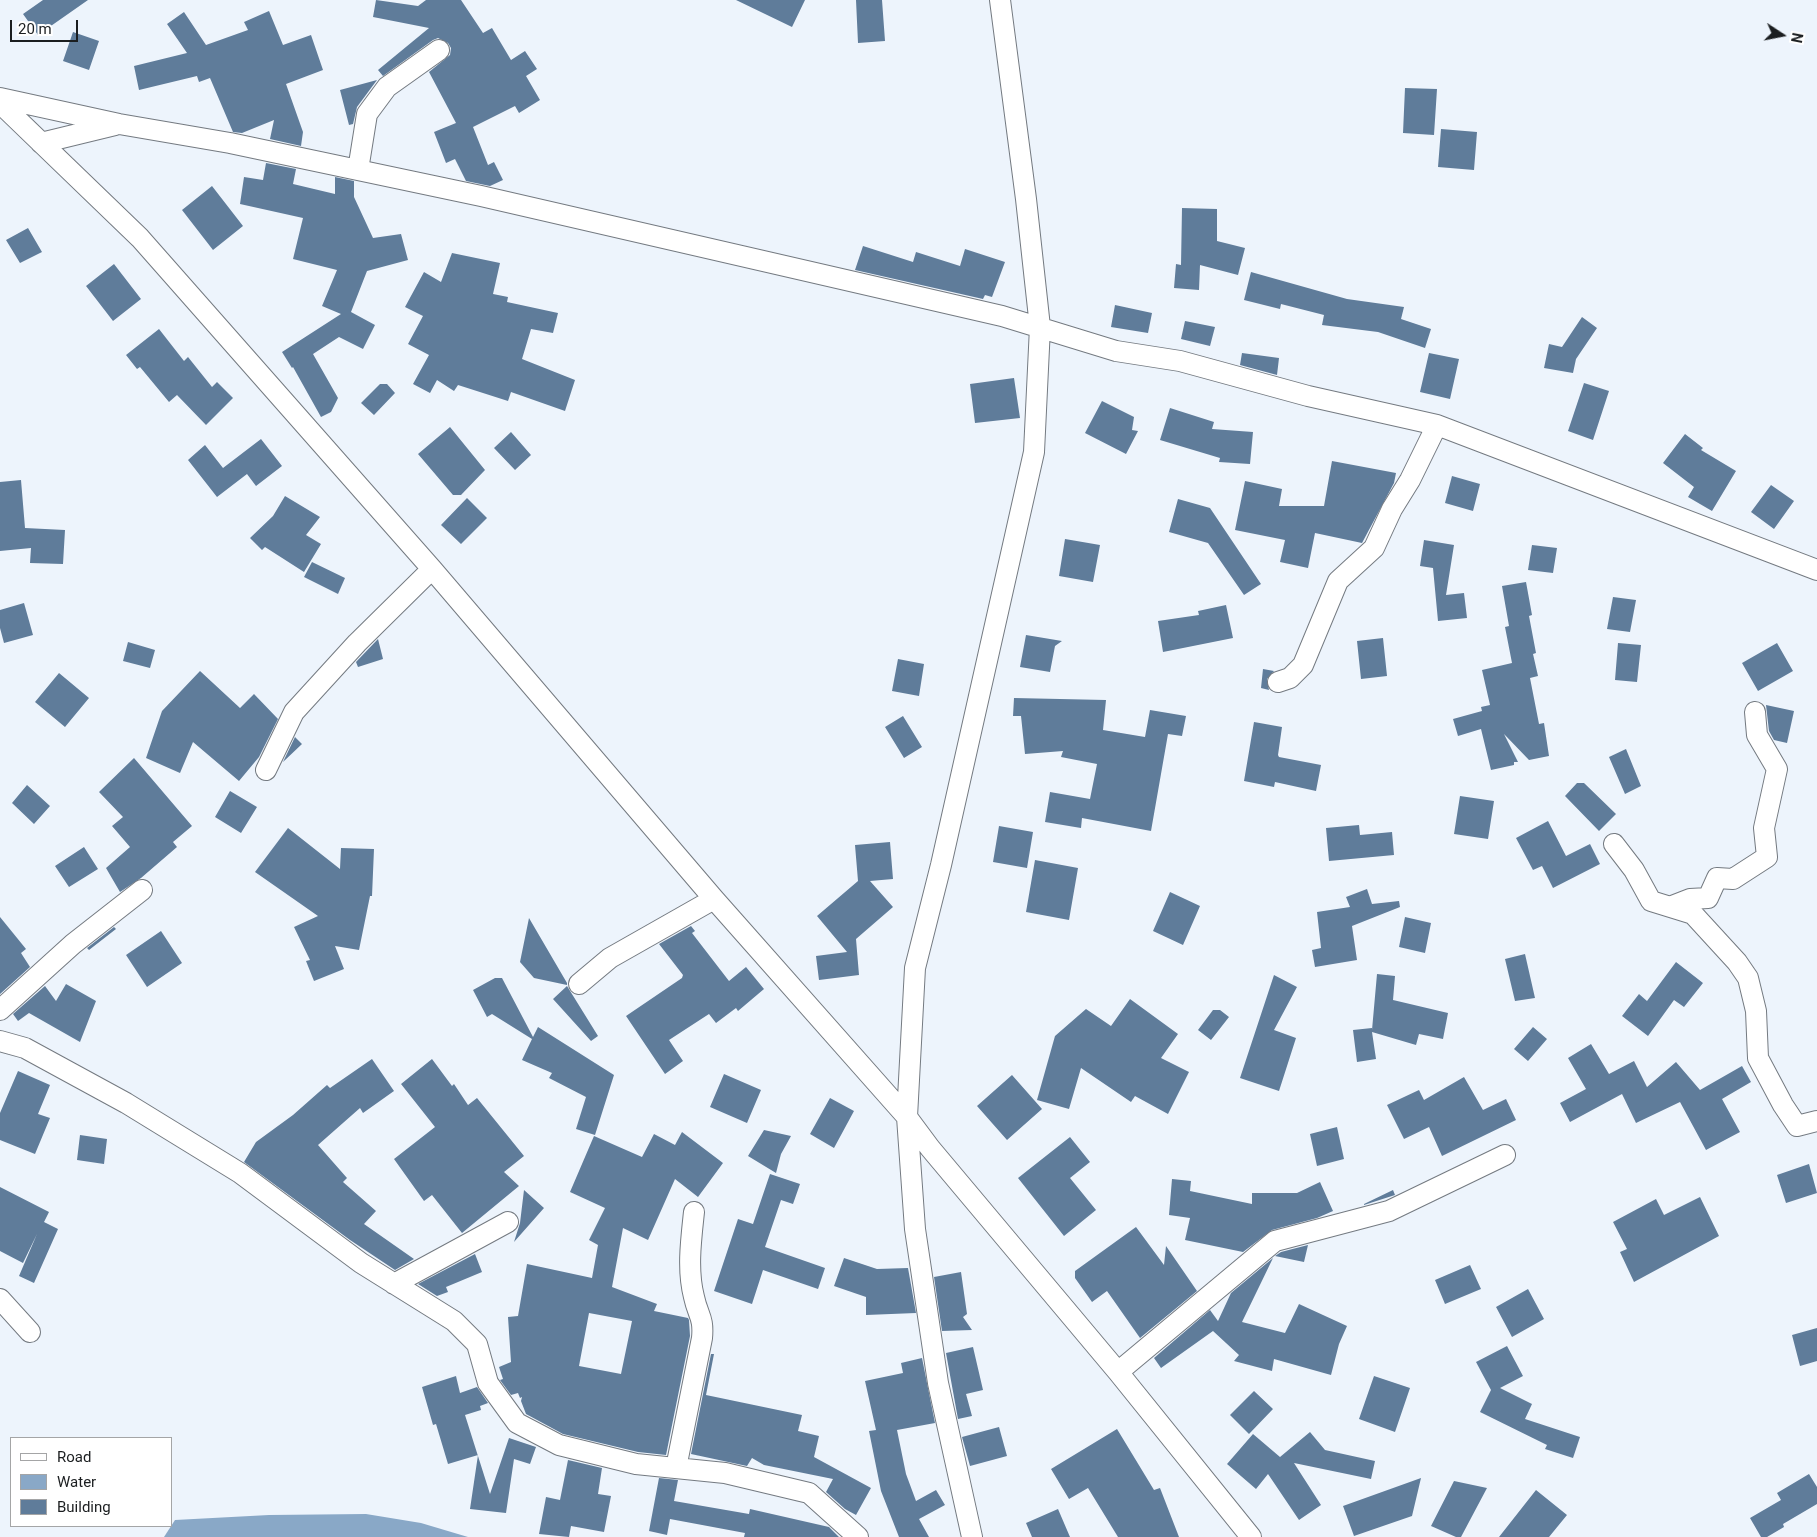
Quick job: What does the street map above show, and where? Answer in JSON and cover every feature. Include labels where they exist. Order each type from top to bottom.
[{"type":"street","points":[[972,1537],[938,1384],[915,1229],[907,1117],[915,968],[942,865],[1034,452],[1040,327],[1026,199],[1000,0]]},
{"type":"street","points":[[358,170],[367,114],[387,86],[439,50]]},
{"type":"street","points":[[0,98],[119,124],[230,143],[358,170],[983,311],[1116,351],[1180,360],[1317,398],[1437,425],[1817,570]]},
{"type":"street","points":[[0,103],[140,238],[432,569],[714,899],[907,1117],[930,1148],[1118,1372],[1251,1537]]},
{"type":"street","points":[[41,144],[119,124]]},
{"type":"street","points":[[1278,682],[1290,678],[1303,665],[1338,580],[1374,548],[1392,509],[1410,480],[1437,425]]},
{"type":"street","points":[[266,770],[294,712],[357,643],[432,569]]},
{"type":"street","points":[[1672,906],[1690,900],[1708,898],[1717,878],[1733,879],[1767,858],[1764,828],[1777,768],[1757,735],[1755,712]]},
{"type":"street","points":[[1614,844],[1634,870],[1651,901],[1693,914],[1737,962],[1748,978],[1756,1011],[1758,1058],[1783,1105],[1797,1126],[1817,1122]]},
{"type":"street","points":[[0,1010],[72,944],[142,890]]},
{"type":"street","points":[[579,984],[610,958],[714,899]]},
{"type":"street","points":[[0,1041],[25,1048],[126,1103],[240,1173],[361,1263],[454,1321],[477,1344],[488,1383],[517,1423],[559,1445],[636,1464],[725,1473],[810,1493],[858,1537]]},
{"type":"street","points":[[1118,1372],[1275,1240],[1389,1211],[1505,1155]]},
{"type":"street","points":[[676,1468],[702,1338],[703,1321],[694,1298],[690,1253],[694,1212]]},
{"type":"street","points":[[394,1284],[508,1222]]},
{"type":"street","points":[[0,1299],[30,1332]]},
{"type":"water","points":[[366,1514],[421,1523],[468,1537],[164,1537],[175,1520],[269,1515]]},
{"type":"building","points":[[43,0],[88,0],[38,35],[23,14]]},
{"type":"building","points":[[376,0],[418,6],[426,0],[461,0],[483,33],[492,28],[511,60],[525,51],[537,69],[526,76],[540,100],[519,113],[515,106],[473,127],[488,165],[494,162],[503,180],[490,186],[466,181],[455,159],[446,163],[434,132],[456,123],[429,72],[450,55],[451,48],[448,43],[438,38],[383,76],[378,70],[429,28],[373,17]]},
{"type":"building","points":[[736,0],[805,0],[792,27]]},
{"type":"building","points":[[856,0],[882,0],[885,41],[858,43]]},
{"type":"building","points":[[269,11],[283,45],[311,35],[323,70],[286,84],[303,132],[301,146],[270,139],[274,120],[242,133],[233,132],[210,78],[199,82],[197,76],[139,90],[134,66],[187,53],[167,24],[184,12],[206,45],[248,30],[244,22]]},
{"type":"building","points":[[73,32],[99,41],[89,70],[63,61]]},
{"type":"building","points":[[377,80],[357,107],[353,124],[349,125],[340,90]]},
{"type":"building","points":[[1405,88],[1437,89],[1434,135],[1403,133]]},
{"type":"building","points":[[1441,129],[1477,132],[1474,170],[1438,167]]},
{"type":"building","points":[[266,163],[296,169],[293,184],[335,194],[335,177],[354,181],[354,197],[373,238],[401,234],[408,260],[367,271],[351,312],[375,325],[363,349],[339,337],[313,354],[338,398],[331,412],[321,417],[293,367],[282,352],[341,314],[322,306],[337,270],[293,259],[303,218],[240,204],[244,177],[263,180]]},
{"type":"building","points":[[212,186],[243,226],[213,250],[182,210]]},
{"type":"building","points":[[1182,208],[1217,209],[1217,241],[1245,248],[1238,275],[1200,265],[1199,290],[1174,288],[1176,264],[1181,265]]},
{"type":"building","points":[[28,228],[42,252],[20,263],[6,240]]},
{"type":"building","points":[[863,246],[913,262],[916,252],[960,266],[965,249],[1005,262],[992,297],[985,295],[983,299],[855,270]]},
{"type":"building","points":[[452,253],[500,263],[493,294],[508,297],[507,302],[558,313],[553,333],[531,329],[522,359],[575,380],[565,411],[511,392],[508,401],[458,385],[454,391],[437,380],[430,393],[413,384],[429,355],[408,344],[423,316],[405,307],[424,272],[441,282]]},
{"type":"building","points":[[114,264],[141,299],[113,321],[86,286]]},
{"type":"building","points":[[1251,272],[1347,299],[1404,307],[1401,319],[1431,329],[1425,348],[1378,332],[1322,325],[1324,315],[1281,304],[1280,309],[1244,300]]},
{"type":"building","points":[[1115,305],[1152,313],[1148,333],[1111,327]]},
{"type":"building","points":[[1582,317],[1597,328],[1576,359],[1573,373],[1544,368],[1549,344],[1562,347]]},
{"type":"building","points":[[1185,321],[1215,327],[1210,346],[1181,339]]},
{"type":"building","points":[[159,329],[184,361],[188,357],[212,387],[217,382],[233,398],[206,425],[177,395],[169,402],[140,367],[137,369],[126,355]]},
{"type":"building","points":[[1242,353],[1279,358],[1277,375],[1240,365]]},
{"type":"building","points":[[1429,353],[1459,359],[1450,399],[1420,392]]},
{"type":"building","points":[[1014,378],[1020,418],[975,423],[970,384]]},
{"type":"building","points":[[1584,383],[1609,391],[1593,440],[1568,431]]},
{"type":"building","points":[[380,384],[387,384],[395,393],[374,415],[361,403]]},
{"type":"building","points":[[1102,401],[1134,417],[1132,430],[1138,431],[1126,454],[1085,433]]},
{"type":"building","points":[[1170,408],[1214,422],[1212,429],[1253,432],[1250,464],[1219,462],[1220,458],[1160,440]]},
{"type":"building","points":[[450,427],[485,470],[461,495],[453,495],[418,454]]},
{"type":"building","points":[[511,432],[531,455],[515,470],[494,448]]},
{"type":"building","points":[[1685,434],[1703,448],[1701,450],[1736,471],[1712,511],[1688,497],[1694,487],[1663,463]]},
{"type":"building","points":[[261,439],[282,466],[256,486],[247,474],[217,497],[188,460],[205,445],[223,468]]},
{"type":"building","points":[[1332,461],[1396,473],[1394,483],[1362,543],[1315,533],[1308,568],[1280,562],[1285,540],[1235,530],[1245,481],[1282,489],[1279,506],[1324,506]]},
{"type":"building","points":[[1452,476],[1480,484],[1473,511],[1445,503]]},
{"type":"building","points":[[21,480],[25,528],[65,530],[63,564],[30,563],[31,548],[0,551],[0,482]]},
{"type":"building","points":[[1771,485],[1794,501],[1774,529],[1751,512]]},
{"type":"building","points":[[285,496],[320,517],[306,535],[321,544],[304,572],[265,547],[262,550],[250,538],[273,516]]},
{"type":"building","points":[[467,498],[487,518],[461,544],[441,525]]},
{"type":"building","points":[[1178,499],[1210,508],[1261,584],[1244,595],[1208,543],[1169,532]]},
{"type":"building","points":[[1065,539],[1100,545],[1093,582],[1059,576]]},
{"type":"building","points":[[1424,540],[1454,545],[1446,595],[1464,593],[1467,618],[1438,621],[1433,568],[1420,566]]},
{"type":"building","points":[[1532,545],[1557,548],[1553,573],[1528,570]]},
{"type":"building","points":[[312,562],[345,578],[338,594],[304,577]]},
{"type":"building","points":[[1526,582],[1532,615],[1529,616],[1536,653],[1533,654],[1538,676],[1530,678],[1539,724],[1544,723],[1549,756],[1529,760],[1504,734],[1518,762],[1514,762],[1514,765],[1491,770],[1481,729],[1458,736],[1453,719],[1482,711],[1481,707],[1490,705],[1482,670],[1512,663],[1505,627],[1509,626],[1502,586]]},
{"type":"building","points":[[1613,597],[1636,600],[1630,632],[1607,629]]},
{"type":"building","points":[[24,603],[33,635],[4,643],[0,628],[0,610]]},
{"type":"building","points":[[1226,605],[1233,638],[1163,652],[1158,621],[1199,615],[1198,611]]},
{"type":"building","points":[[1026,635],[1062,641],[1055,646],[1050,672],[1020,667]]},
{"type":"building","points":[[1383,638],[1387,676],[1361,679],[1357,641]]},
{"type":"building","points":[[378,639],[383,659],[358,667],[356,662]]},
{"type":"building","points":[[128,642],[155,650],[150,668],[123,661]]},
{"type":"building","points":[[1618,643],[1641,645],[1637,682],[1615,680]]},
{"type":"building","points":[[1777,643],[1793,671],[1758,691],[1742,663]]},
{"type":"building","points":[[898,659],[924,664],[919,696],[892,691]]},
{"type":"building","points":[[1263,669],[1274,671],[1267,679],[1269,690],[1261,688]]},
{"type":"building","points":[[200,671],[240,708],[254,694],[278,719],[259,757],[239,781],[193,742],[180,773],[146,758],[162,711]]},
{"type":"building","points":[[59,673],[89,698],[65,727],[35,702]]},
{"type":"building","points":[[1014,698],[1106,700],[1103,730],[1145,737],[1150,710],[1186,716],[1182,736],[1168,734],[1151,831],[1082,818],[1081,828],[1045,822],[1050,792],[1090,799],[1097,764],[1061,757],[1063,751],[1025,754],[1021,716],[1013,716]]},
{"type":"building","points":[[1766,705],[1794,711],[1787,743],[1774,740],[1769,731]]},
{"type":"building","points":[[903,716],[922,747],[904,758],[885,727]]},
{"type":"building","points":[[1254,722],[1282,727],[1279,757],[1321,765],[1316,791],[1275,782],[1274,787],[1244,781]]},
{"type":"building","points":[[295,737],[302,744],[283,762]]},
{"type":"building","points":[[1626,749],[1641,786],[1625,794],[1609,757]]},
{"type":"building","points":[[134,758],[192,826],[173,842],[177,847],[141,878],[120,892],[106,868],[130,847],[112,826],[123,817],[99,792]]},
{"type":"building","points":[[1577,783],[1584,783],[1616,814],[1599,831],[1565,796]]},
{"type":"building","points":[[27,785],[50,806],[34,824],[12,803]]},
{"type":"building","points":[[230,791],[257,807],[241,833],[215,817]]},
{"type":"building","points":[[1460,796],[1494,801],[1488,839],[1454,834]]},
{"type":"building","points":[[1548,821],[1566,856],[1590,844],[1600,864],[1553,888],[1542,866],[1533,870],[1516,838]]},
{"type":"building","points":[[1359,825],[1360,835],[1392,832],[1394,855],[1329,861],[1326,828]]},
{"type":"building","points":[[999,826],[1033,832],[1027,868],[993,862]]},
{"type":"building","points":[[288,828],[340,869],[341,848],[374,849],[372,896],[370,896],[359,950],[335,946],[344,969],[314,981],[306,961],[310,960],[294,927],[318,916],[255,872]]},
{"type":"building","points":[[890,842],[893,879],[870,881],[893,907],[856,939],[859,975],[819,980],[816,956],[847,952],[817,916],[858,881],[855,845]]},
{"type":"building","points":[[84,847],[98,869],[69,887],[55,866]]},
{"type":"building","points":[[1035,860],[1078,868],[1069,920],[1026,912]]},
{"type":"building","points":[[1367,889],[1372,904],[1399,901],[1400,907],[1352,926],[1357,960],[1315,967],[1312,950],[1321,948],[1317,912],[1350,907],[1346,897]]},
{"type":"building","points":[[1170,892],[1200,906],[1183,945],[1153,931]]},
{"type":"building","points":[[0,917],[26,949],[21,953],[30,967],[0,994]]},
{"type":"building","points":[[1405,917],[1431,923],[1425,953],[1399,947]]},
{"type":"building","points":[[529,918],[567,985],[534,978],[520,962]]},
{"type":"building","points":[[691,926],[695,931],[692,933],[729,981],[746,967],[764,989],[738,1011],[736,1008],[716,1023],[709,1014],[669,1040],[683,1061],[665,1074],[626,1016],[682,978],[683,975],[659,944]]},
{"type":"building","points":[[114,927],[116,929],[89,950],[87,948]]},
{"type":"building","points":[[161,931],[182,963],[147,987],[126,955]]},
{"type":"building","points":[[1525,954],[1535,998],[1515,1001],[1505,959]]},
{"type":"building","points":[[1676,962],[1703,983],[1684,1007],[1674,1000],[1648,1036],[1622,1016],[1639,994],[1647,1001]]},
{"type":"building","points":[[1377,974],[1395,976],[1393,1000],[1448,1013],[1443,1039],[1419,1034],[1416,1045],[1372,1032],[1376,1059],[1357,1062],[1353,1030],[1372,1028],[1372,1030]]},
{"type":"building","points":[[1274,975],[1297,987],[1274,1030],[1296,1038],[1279,1091],[1240,1078]]},
{"type":"building","points":[[495,978],[502,978],[533,1037],[538,1027],[614,1075],[595,1135],[576,1129],[586,1097],[549,1078],[552,1073],[522,1060],[532,1039],[492,1014],[487,1017],[473,990]]},
{"type":"building","points":[[66,984],[96,1001],[80,1042],[29,1013],[18,1021],[13,1014],[45,986],[56,1001]]},
{"type":"building","points":[[567,986],[598,1036],[591,1041],[553,999]]},
{"type":"building","points":[[1130,999],[1178,1034],[1161,1058],[1189,1072],[1168,1114],[1135,1096],[1131,1102],[1081,1068],[1069,1109],[1037,1100],[1055,1036],[1086,1009],[1111,1026]]},
{"type":"building","points":[[1213,1010],[1220,1010],[1229,1017],[1211,1040],[1198,1030]]},
{"type":"building","points":[[1533,1027],[1547,1039],[1528,1061],[1514,1049]]},
{"type":"building","points":[[1591,1044],[1609,1074],[1634,1061],[1647,1087],[1676,1062],[1700,1090],[1742,1066],[1751,1082],[1722,1099],[1740,1132],[1706,1150],[1680,1102],[1636,1123],[1622,1094],[1570,1122],[1560,1103],[1586,1089],[1568,1058]]},
{"type":"building","points":[[372,1059],[394,1091],[363,1113],[360,1108],[318,1145],[347,1178],[343,1182],[376,1211],[364,1224],[414,1259],[395,1270],[350,1240],[244,1162],[256,1142],[293,1115],[327,1085],[330,1088]]},
{"type":"building","points":[[432,1059],[452,1086],[454,1084],[468,1105],[477,1098],[524,1156],[504,1172],[519,1186],[462,1233],[432,1195],[424,1201],[394,1159],[435,1127],[401,1084]]},
{"type":"building","points":[[18,1071],[50,1085],[38,1114],[50,1118],[35,1154],[0,1140],[0,1113]]},
{"type":"building","points":[[724,1074],[761,1090],[747,1123],[710,1107]]},
{"type":"building","points":[[1012,1075],[1042,1109],[1007,1140],[977,1106]]},
{"type":"building","points":[[1464,1077],[1483,1110],[1506,1099],[1516,1120],[1442,1156],[1429,1127],[1404,1139],[1387,1105],[1419,1090],[1424,1100]]},
{"type":"building","points":[[830,1098],[854,1111],[834,1148],[810,1134]]},
{"type":"building","points":[[1337,1127],[1344,1159],[1317,1166],[1310,1134]]},
{"type":"building","points":[[764,1130],[791,1136],[781,1154],[776,1173],[748,1156]]},
{"type":"building","points":[[682,1132],[723,1163],[698,1197],[675,1179],[648,1240],[623,1228],[612,1287],[657,1304],[654,1311],[688,1318],[689,1320],[690,1336],[666,1455],[638,1452],[563,1434],[526,1414],[521,1401],[522,1397],[520,1398],[518,1393],[511,1395],[500,1380],[503,1379],[499,1367],[511,1362],[508,1317],[518,1316],[527,1264],[592,1278],[598,1245],[589,1240],[605,1208],[570,1192],[594,1136],[642,1157],[654,1134],[675,1145]],"holes":[[[589,1313],[632,1321],[621,1374],[579,1366]]]},
{"type":"building","points":[[80,1135],[107,1139],[104,1164],[77,1160]]},
{"type":"building","points":[[1070,1137],[1090,1162],[1070,1178],[1096,1210],[1064,1236],[1018,1178]]},
{"type":"building","points":[[1809,1164],[1817,1193],[1786,1203],[1777,1175]]},
{"type":"building","points":[[770,1174],[800,1184],[793,1204],[781,1200],[765,1247],[825,1268],[818,1289],[763,1270],[752,1304],[714,1291],[738,1219],[753,1224]]},
{"type":"building","points":[[1172,1179],[1191,1181],[1190,1191],[1252,1204],[1252,1193],[1297,1193],[1320,1182],[1333,1211],[1317,1218],[1272,1230],[1243,1252],[1185,1240],[1190,1218],[1169,1215]]},
{"type":"building","points":[[0,1187],[49,1212],[44,1222],[58,1229],[34,1283],[19,1276],[37,1234],[23,1263],[0,1251]]},
{"type":"building","points":[[524,1190],[544,1208],[514,1242],[520,1223]]},
{"type":"building","points":[[1393,1190],[1395,1195],[1364,1205],[1364,1204]]},
{"type":"building","points":[[1700,1197],[1719,1236],[1634,1282],[1620,1252],[1627,1249],[1613,1222],[1656,1199],[1664,1215]]},
{"type":"building","points":[[1136,1227],[1164,1265],[1166,1246],[1197,1291],[1140,1338],[1107,1291],[1092,1302],[1075,1278],[1075,1271]]},
{"type":"building","points":[[1308,1245],[1304,1262],[1275,1256],[1281,1252]]},
{"type":"building","points":[[475,1254],[482,1272],[446,1287],[448,1292],[437,1296],[418,1284]]},
{"type":"building","points":[[844,1258],[877,1269],[908,1268],[916,1313],[866,1315],[866,1297],[834,1286]]},
{"type":"building","points":[[1273,1258],[1242,1322],[1285,1333],[1299,1304],[1347,1326],[1339,1344],[1331,1375],[1274,1359],[1272,1371],[1234,1361],[1239,1355],[1213,1331],[1161,1368],[1154,1358],[1210,1310],[1218,1321],[1231,1293]]},
{"type":"building","points":[[1470,1265],[1481,1289],[1445,1304],[1435,1280]]},
{"type":"building","points":[[961,1272],[967,1314],[963,1317],[972,1330],[942,1331],[934,1277]]},
{"type":"building","points":[[1528,1289],[1544,1319],[1512,1337],[1496,1307]]},
{"type":"building","points":[[1817,1328],[1817,1361],[1800,1366],[1792,1335]]},
{"type":"building","points":[[1507,1346],[1523,1376],[1500,1388],[1532,1404],[1525,1419],[1580,1437],[1573,1458],[1545,1449],[1547,1445],[1480,1412],[1491,1390],[1476,1362]]},
{"type":"building","points":[[973,1347],[983,1390],[966,1394],[972,1416],[958,1419],[946,1353]]},
{"type":"building","points":[[711,1354],[714,1354],[706,1395],[802,1415],[798,1431],[819,1436],[814,1457],[871,1488],[856,1515],[845,1509],[826,1492],[833,1479],[764,1465],[752,1458],[747,1466],[691,1454]]},
{"type":"building","points":[[922,1358],[935,1423],[897,1430],[906,1474],[916,1501],[936,1490],[945,1505],[919,1519],[929,1537],[899,1537],[881,1491],[869,1431],[876,1430],[865,1381],[903,1373],[901,1363]]},
{"type":"building","points":[[456,1376],[460,1393],[477,1387],[488,1403],[480,1406],[481,1410],[465,1415],[478,1455],[448,1464],[436,1424],[433,1425],[422,1387]]},
{"type":"building","points":[[1374,1376],[1410,1388],[1395,1432],[1359,1419]]},
{"type":"building","points":[[1254,1391],[1273,1409],[1249,1434],[1230,1415]]},
{"type":"building","points":[[999,1427],[1007,1456],[970,1466],[962,1437]]},
{"type":"building","points":[[1117,1429],[1154,1490],[1160,1488],[1179,1537],[1118,1537],[1088,1488],[1069,1499],[1051,1469]]},
{"type":"building","points":[[1310,1432],[1325,1450],[1375,1461],[1371,1479],[1294,1463],[1321,1505],[1299,1520],[1268,1474],[1256,1489],[1227,1464],[1253,1434],[1280,1457]]},
{"type":"building","points":[[509,1438],[536,1447],[530,1464],[514,1459],[506,1513],[470,1509],[478,1456],[490,1494]]},
{"type":"building","points":[[568,1460],[602,1468],[598,1494],[611,1496],[604,1532],[571,1526],[569,1537],[539,1534],[546,1497],[560,1500]]},
{"type":"building","points":[[1809,1474],[1817,1487],[1817,1504],[1783,1524],[1784,1527],[1767,1537],[1761,1537],[1750,1518],[1781,1500],[1777,1493]]},
{"type":"building","points":[[659,1478],[678,1480],[674,1501],[749,1514],[750,1509],[829,1527],[839,1537],[744,1537],[745,1533],[670,1519],[667,1535],[649,1531]]},
{"type":"building","points":[[1421,1478],[1412,1516],[1354,1536],[1343,1506]]},
{"type":"building","points":[[1454,1481],[1487,1488],[1461,1537],[1456,1537],[1431,1526]]},
{"type":"building","points":[[1536,1490],[1567,1515],[1549,1537],[1499,1537]]},
{"type":"building","points":[[1058,1509],[1070,1537],[1032,1537],[1026,1523]]}]
